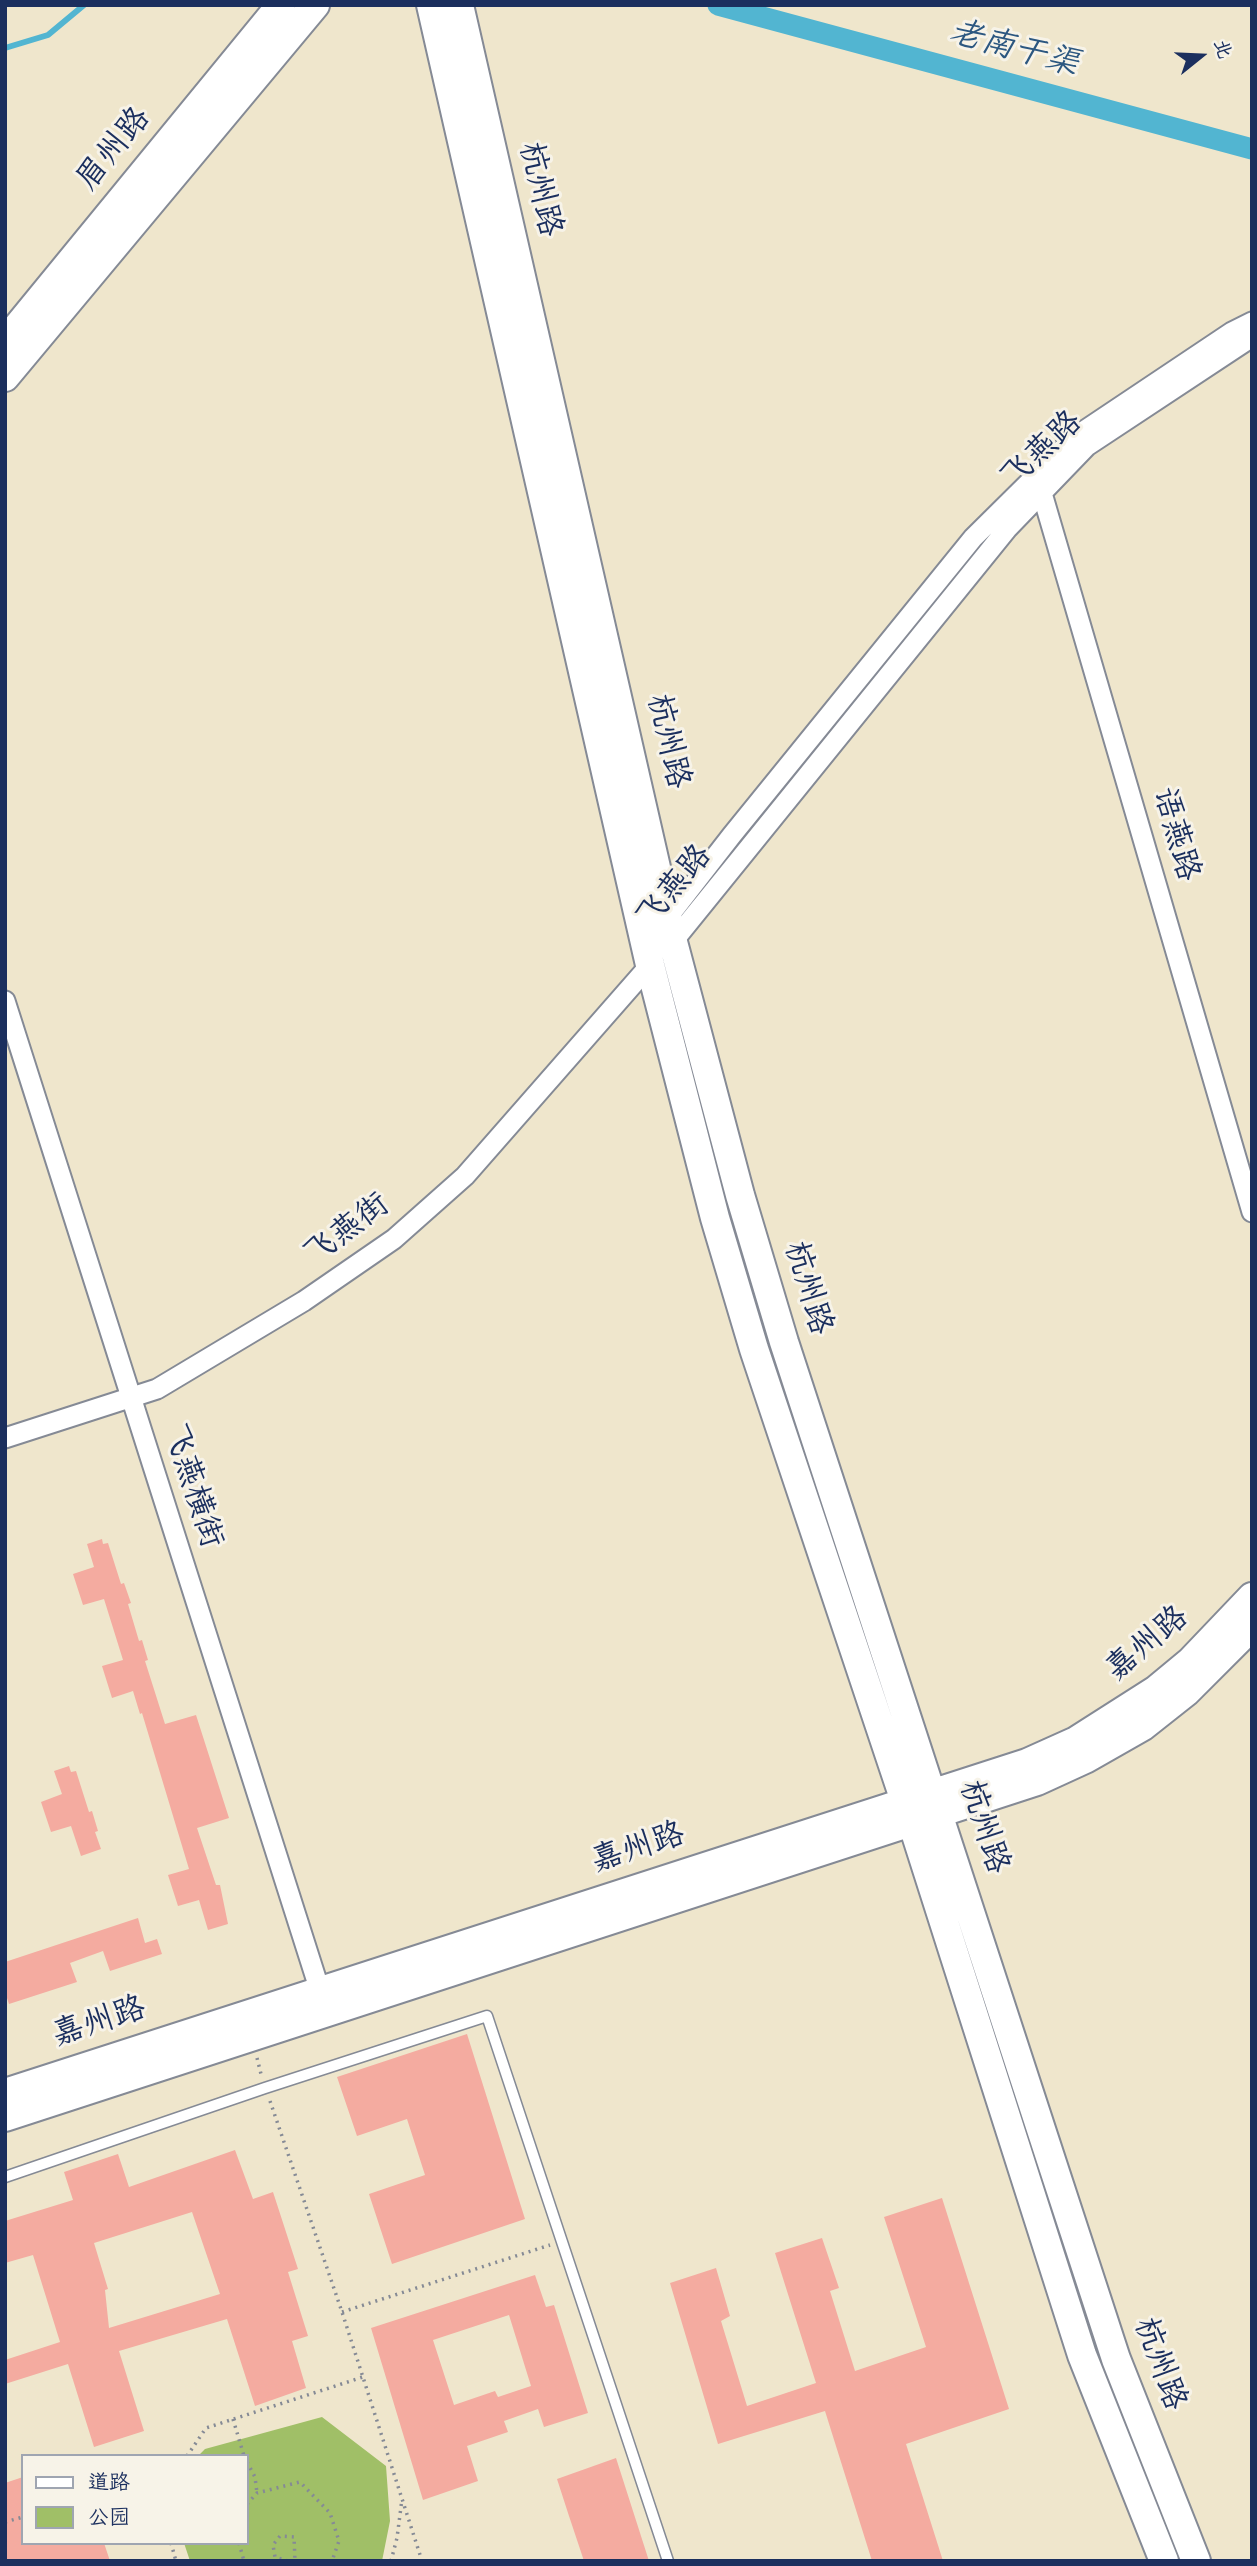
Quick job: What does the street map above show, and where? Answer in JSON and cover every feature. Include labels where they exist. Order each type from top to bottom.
[{"type":"main road","name":"眉州路","points":[[5,342],[281,5]]},
{"type":"main road","points":[[5,377],[315,5]]},
{"type":"main road","name":"杭州路","points":[[431,5],[650,965],[715,1217],[754,1349],[909,1812],[1082,2355],[1164,2561]]},
{"type":"main road","name":"杭州路","points":[[459,5],[671,929],[740,1195],[776,1316],[892,1676],[937,1804],[1116,2358],[1196,2561]]},
{"type":"main road","name":"嘉州路","points":[[937,1804],[1076,1741],[1119,1716],[1191,1661],[1252,1597]]},
{"type":"main road","points":[[5,2117],[251,2037],[909,1812],[1037,1781],[1085,1759],[1143,1726],[1186,1692],[1252,1626]]},
{"type":"main road","name":"嘉州路","points":[[5,2093],[320,1991],[909,1812]]},
{"type":"street","name":"飞燕路","points":[[650,965],[671,929],[1007,529],[1075,437],[1232,332],[1252,322]]},
{"type":"street","name":"飞燕路","points":[[1039,484],[1087,446],[1252,337]]},
{"type":"street","name":"语燕路","points":[[1039,484],[1252,1212]]},
{"type":"street","name":"飞燕街","points":[[5,1438],[157,1389],[304,1301],[394,1239],[465,1176],[650,965]]},
{"type":"street","name":"飞燕横街","points":[[5,1001],[320,1991]]},
{"type":"lane","points":[[5,2177],[487,2016],[668,2561]]},
{"type":"path","points":[[251,2037],[265,2088],[342,2312],[422,2561]]},
{"type":"path","points":[[342,2312],[562,2242]]},
{"type":"path","points":[[188,2454],[205,2428],[363,2377]]},
{"type":"path","points":[[233,2419],[243,2454]]},
{"type":"path","points":[[248,2464],[255,2477],[257,2493]]},
{"type":"path","points":[[248,2503],[257,2493],[300,2482],[330,2513],[339,2541],[332,2561]]},
{"type":"path","points":[[391,2561],[402,2497]]},
{"type":"path","points":[[288,2561],[275,2557],[273,2545],[280,2536],[293,2537],[295,2561]]},
{"type":"green space","points":[[322,2417],[386,2466],[390,2521],[382,2561],[190,2561],[185,2545],[248,2545],[248,2454],[200,2454],[205,2449]]},
{"type":"building","points":[[102,1539],[103,1544],[108,1543],[121,1584],[124,1583],[131,1603],[128,1604],[139,1641],[142,1640],[148,1660],[145,1661],[165,1724],[196,1715],[229,1818],[197,1828],[216,1885],[220,1885],[228,1924],[208,1930],[199,1900],[178,1906],[168,1875],[189,1869],[133,1691],[112,1698],[102,1666],[123,1660],[104,1599],[83,1605],[73,1574],[94,1567],[87,1544]]},
{"type":"building","points":[[69,1766],[71,1772],[76,1771],[89,1812],[92,1811],[101,1849],[81,1856],[71,1826],[51,1832],[41,1802],[62,1794],[54,1771]]},
{"type":"building","points":[[138,1918],[145,1943],[157,1939],[162,1954],[110,1971],[103,1951],[70,1963],[77,1982],[9,2004],[5,1992],[5,1962]]},
{"type":"building","points":[[467,2034],[525,2219],[392,2264],[369,2194],[425,2175],[407,2119],[357,2136],[337,2077]]},
{"type":"building","points":[[235,2150],[253,2199],[273,2192],[298,2269],[288,2272],[308,2336],[292,2341],[306,2388],[255,2406],[227,2319],[119,2351],[144,2431],[94,2447],[68,2364],[5,2384],[5,2360],[60,2342],[33,2255],[5,2263],[5,2221],[73,2200],[64,2172],[118,2154],[129,2187]],"holes":[[[192,2212],[220,2294],[109,2328],[105,2290],[108,2289],[94,2243]]]},
{"type":"building","points":[[942,2198],[1009,2409],[906,2444],[943,2561],[872,2561],[825,2411],[718,2444],[670,2283],[716,2268],[730,2316],[721,2321],[747,2406],[816,2383],[775,2253],[822,2238],[839,2288],[830,2291],[855,2371],[926,2347],[884,2217]]},
{"type":"building","points":[[535,2275],[546,2307],[554,2305],[588,2413],[544,2427],[538,2409],[504,2421],[508,2432],[467,2446],[478,2481],[423,2500],[371,2328]],"holes":[[[509,2315],[531,2386],[498,2397],[495,2391],[454,2405],[433,2340]]]},
{"type":"building","points":[[616,2458],[649,2561],[584,2561],[557,2479]]},
{"type":"building","points":[[21,2478],[21,2545],[105,2545],[110,2561],[5,2561],[5,2483]]},
{"type":"waterway","points":[[5,48],[48,35],[84,5]]},
{"type":"waterway","name":"老南干渠","points":[[718,5],[1252,149]]}]
